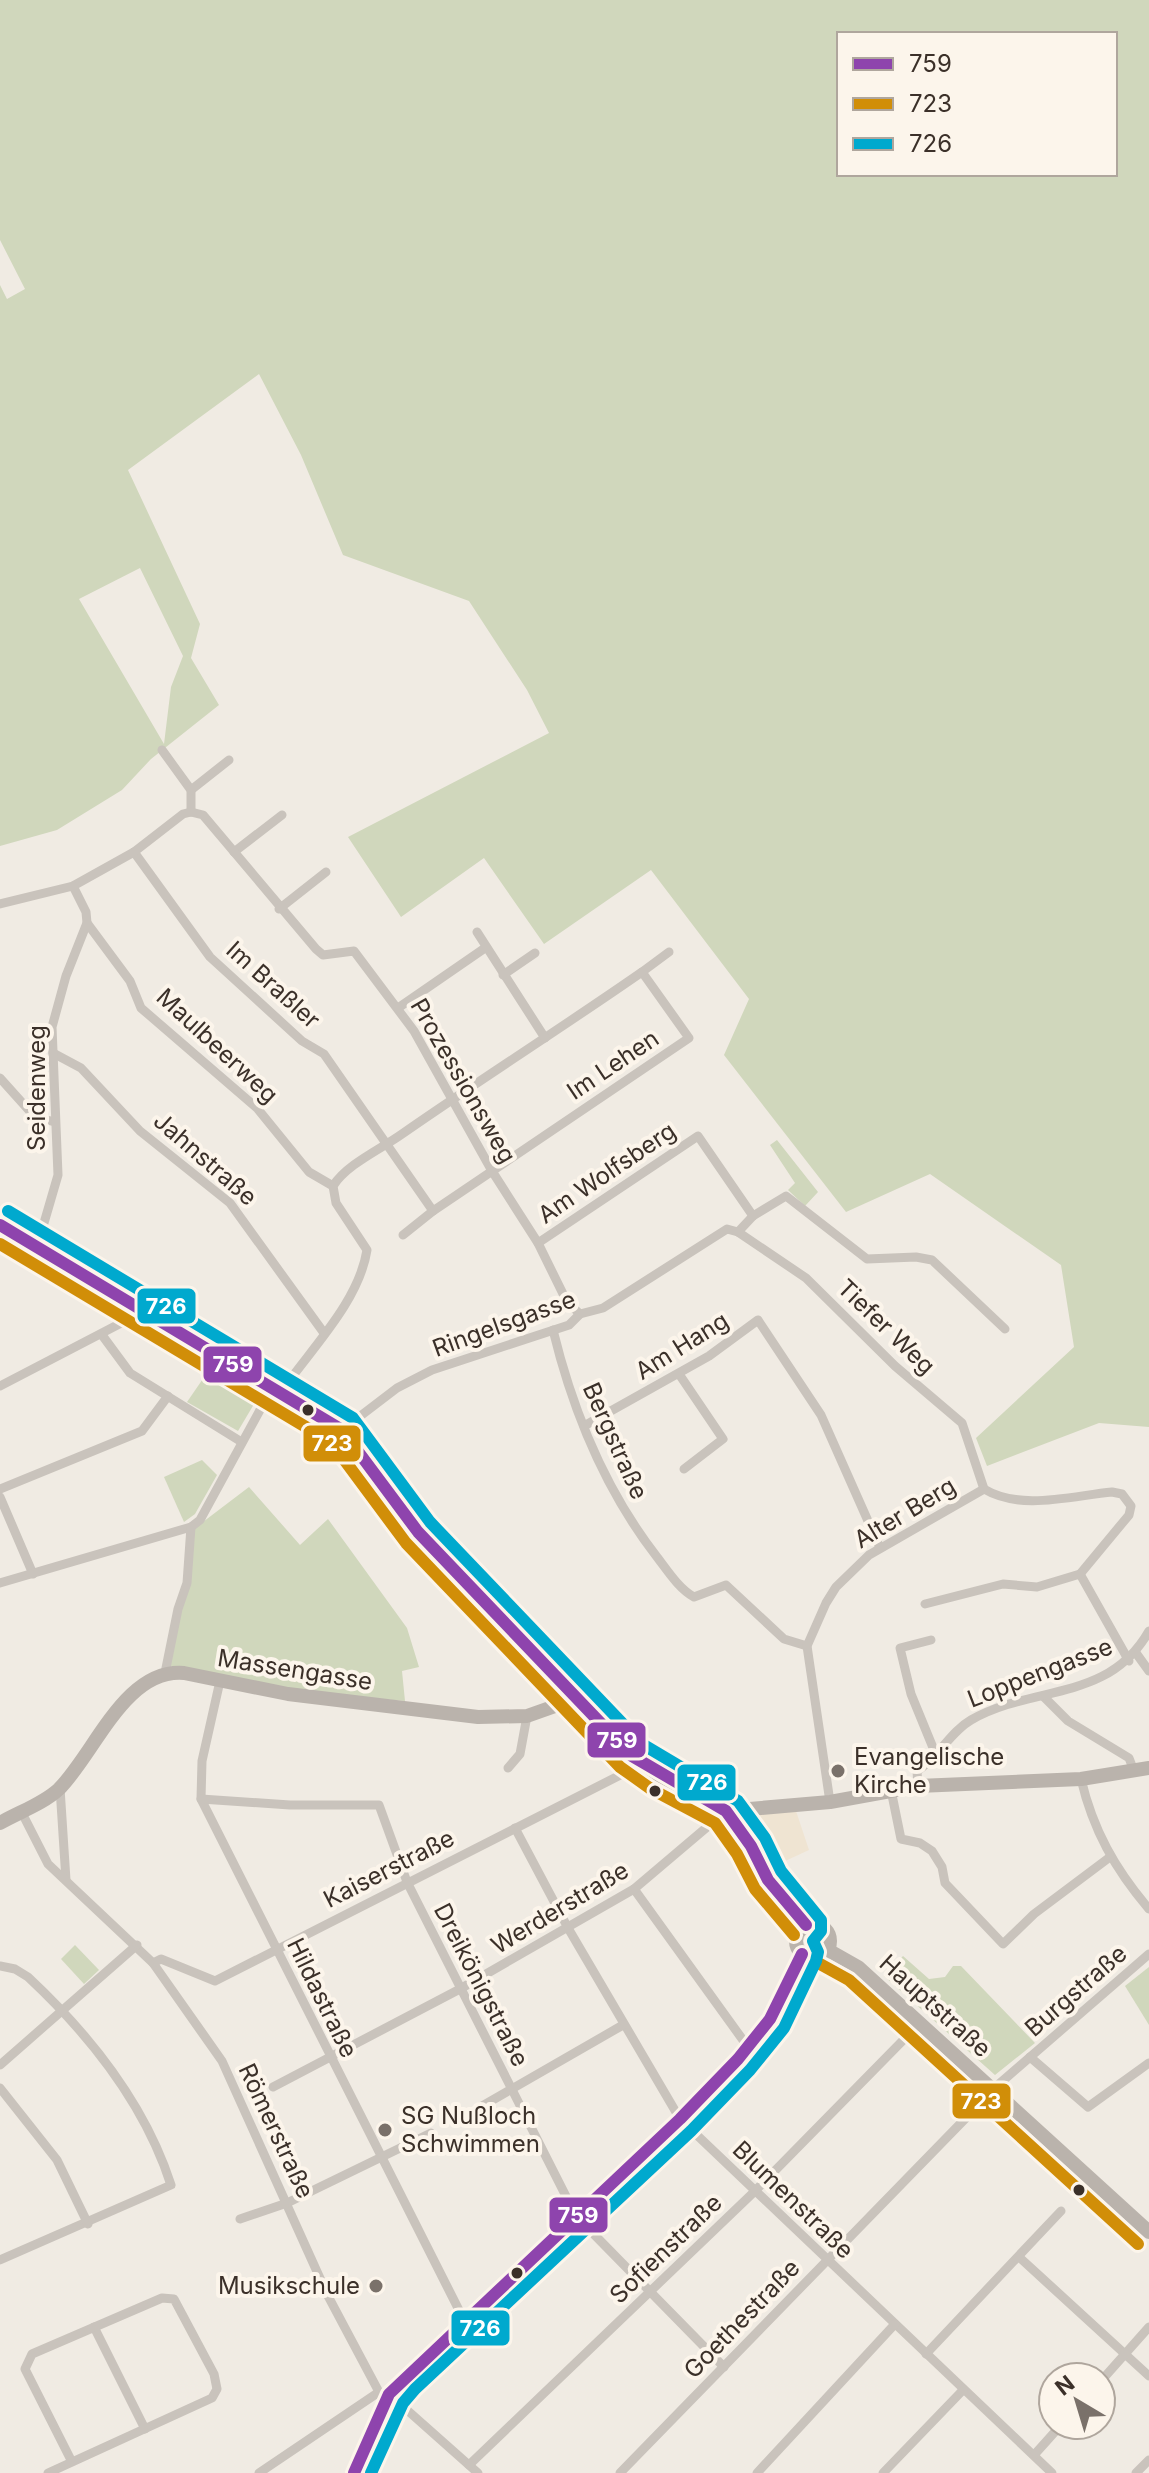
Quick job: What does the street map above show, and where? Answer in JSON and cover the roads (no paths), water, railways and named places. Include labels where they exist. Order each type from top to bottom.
[{"type":"main road","name":"Hauptstraße","points":[[0,1225],[342,1430],[418,1532],[575,1699],[642,1764],[726,1811],[751,1846],[768,1880],[806,1925],[817,1923],[826,1929],[830,1939],[828,1950],[858,1967],[1149,2232]]},
{"type":"main road","name":"Massengasse","points":[[165,1673],[359,1704],[478,1717],[527,1716],[575,1699]]},
{"type":"main road","points":[[2,1818],[21,1811],[60,1788],[136,1689],[165,1673]]},
{"type":"main road","points":[[726,1811],[830,1802],[918,1786],[1081,1779],[1141,1770]]},
{"type":"main road","points":[[806,1925],[796,1936],[796,1946],[802,1954],[816,1958],[828,1950]]},
{"type":"main road","points":[[354,2473],[384,2393],[465,2322],[680,2119],[748,2047],[778,2005],[802,1954]]},
{"type":"street","points":[[0,904],[73,886],[134,852],[191,812],[191,790],[162,750]]},
{"type":"street","points":[[191,790],[229,760]]},
{"type":"street","name":"Prozessionsweg","points":[[191,812],[209,821],[279,909],[323,955],[354,951],[398,1008],[492,1171],[538,1243],[567,1302],[580,1314]]},
{"type":"street","points":[[234,852],[282,815]]},
{"type":"street","name":"Im Braßler","points":[[134,852],[210,957],[302,1041],[324,1054],[433,1211]]},
{"type":"street","points":[[279,909],[326,872]]},
{"type":"street","points":[[73,886],[86,912],[87,923]]},
{"type":"street","name":"Seidenweg","points":[[37,1247],[58,1175],[52,1027],[66,976],[87,923]]},
{"type":"street","name":"Maulbeerweg","points":[[87,923],[130,981],[141,1008],[257,1108],[309,1172],[333,1186]]},
{"type":"street","points":[[477,932],[545,1038]]},
{"type":"street","points":[[398,1008],[485,948]]},
{"type":"street","points":[[0,1583],[191,1527],[200,1520],[240,1441],[276,1390],[324,1333],[362,1272],[367,1250],[336,1203],[333,1186],[340,1177],[669,952]]},
{"type":"street","points":[[503,975],[535,953]]},
{"type":"street","name":"Im Lehen","points":[[492,1171],[689,1038],[642,972]]},
{"type":"street","name":"Jahnstraße","points":[[53,1053],[81,1068],[140,1131],[230,1203],[324,1333]]},
{"type":"street","points":[[0,1078],[35,1117],[55,1122]]},
{"type":"street","name":"Am Wolfsberg","points":[[538,1243],[698,1136],[753,1216]]},
{"type":"street","points":[[403,1235],[492,1171]]},
{"type":"street","points":[[738,1232],[753,1216],[786,1196],[867,1259],[916,1257],[932,1260],[1005,1329]]},
{"type":"street","name":"Ringelsgasse","points":[[342,1430],[397,1388],[432,1370],[569,1325],[580,1314],[603,1308],[721,1231],[738,1232]]},
{"type":"street","name":"Tiefer Weg","points":[[738,1232],[806,1278],[895,1366],[962,1423],[984,1489]]},
{"type":"street","points":[[0,1386],[102,1335],[125,1321],[136,1305]]},
{"type":"street","name":"Am Hang","points":[[584,1426],[679,1374],[758,1320],[821,1415],[880,1548]]},
{"type":"street","name":"Bergstraße","points":[[553,1330],[564,1372],[584,1426],[617,1501],[687,1593],[694,1597],[726,1585],[784,1639],[807,1646]]},
{"type":"street","points":[[102,1335],[130,1373],[240,1441]]},
{"type":"street","points":[[679,1374],[723,1439],[684,1469]]},
{"type":"street","points":[[0,1489],[142,1431],[168,1396]]},
{"type":"street","name":"Alter Berg","points":[[807,1646],[836,1587],[880,1548],[984,1489],[1001,1498],[1023,1501],[1122,1494],[1131,1506],[1129,1515],[1080,1574]]},
{"type":"street","points":[[0,1497],[33,1574]]},
{"type":"street","points":[[165,1673],[178,1609],[187,1583],[191,1527]]},
{"type":"street","points":[[925,1604],[1003,1584],[1037,1587],[1080,1574],[1132,1657],[1149,1671]]},
{"type":"street","name":"Loppengasse","points":[[918,1786],[917,1771],[973,1719],[1093,1680],[1132,1657],[1149,1631]]},
{"type":"street","points":[[931,1640],[900,1648],[911,1694],[936,1755]]},
{"type":"street","points":[[807,1646],[830,1802]]},
{"type":"street","name":"Hildastraße","points":[[220,1681],[202,1761],[201,1799],[278,1950],[328,2058],[465,2322]]},
{"type":"street","points":[[1043,1696],[1068,1721],[1129,1758],[1141,1770]]},
{"type":"street","points":[[508,1768],[520,1754],[527,1716]]},
{"type":"street","name":"Kaiserstraße","points":[[153,1963],[161,1959],[215,1981],[642,1764]]},
{"type":"street","points":[[1081,1779],[1089,1814],[1110,1857],[1149,1909]]},
{"type":"street","points":[[60,1788],[66,1880]]},
{"type":"street","points":[[891,1790],[901,1839],[920,1843],[932,1851],[942,1867],[945,1883],[1007,1948],[1034,1914],[1110,1857]]},
{"type":"street","name":"Dreikönigstraße","points":[[201,1799],[290,1805],[379,1805],[407,1882],[576,2216],[724,2367]]},
{"type":"street","name":"Römerstraße","points":[[21,1811],[48,1864],[153,1963],[222,2061],[328,2296],[384,2393],[478,2473]]},
{"type":"street","name":"Werderstraße","points":[[273,2087],[460,1989],[634,1889],[726,1811]]},
{"type":"street","name":"Blumenstraße","points":[[515,1828],[568,1928],[680,2119],[1052,2473]]},
{"type":"street","points":[[634,1889],[748,2047]]},
{"type":"street","points":[[0,2065],[137,1945]]},
{"type":"street","name":"Burgstraße","points":[[994,2090],[1149,1954]]},
{"type":"street","points":[[0,1966],[28,1977],[99,2054],[129,2095],[162,2156],[171,2185],[0,2260]]},
{"type":"street","name":"Sofienstraße","points":[[469,2465],[755,2191],[920,2023]]},
{"type":"street","points":[[477,2109],[623,2025]]},
{"type":"street","points":[[1030,2057],[1088,2107],[1149,2063]]},
{"type":"street","points":[[0,2088],[57,2160],[88,2224]]},
{"type":"street","name":"Goethestraße","points":[[620,2473],[994,2090]]},
{"type":"street","points":[[240,2219],[287,2203],[431,2133]]},
{"type":"street","points":[[926,2354],[1061,2211]]},
{"type":"street","points":[[1019,2257],[1149,2376]]},
{"type":"street","points":[[48,2473],[210,2400],[217,2389],[214,2374],[174,2299],[162,2298],[32,2354],[25,2369],[72,2462]]},
{"type":"street","points":[[757,2473],[895,2324]]},
{"type":"street","points":[[94,2327],[145,2429]]},
{"type":"street","points":[[1117,2363],[1149,2327]]},
{"type":"street","points":[[883,2473],[963,2390]]},
{"type":"street","points":[[259,2473],[384,2393]]},
{"type":"street","points":[[1035,2454],[1047,2441]]},
{"type":"street","points":[[1136,2473],[1149,2460]]},
{"type":"place","name":"Evangelische Kirche","points":[[838,1771]]},
{"type":"place","name":"SG Nußloch Schwimmen","points":[[385,2130]]},
{"type":"place","name":"Musikschule","points":[[376,2286]]}]
